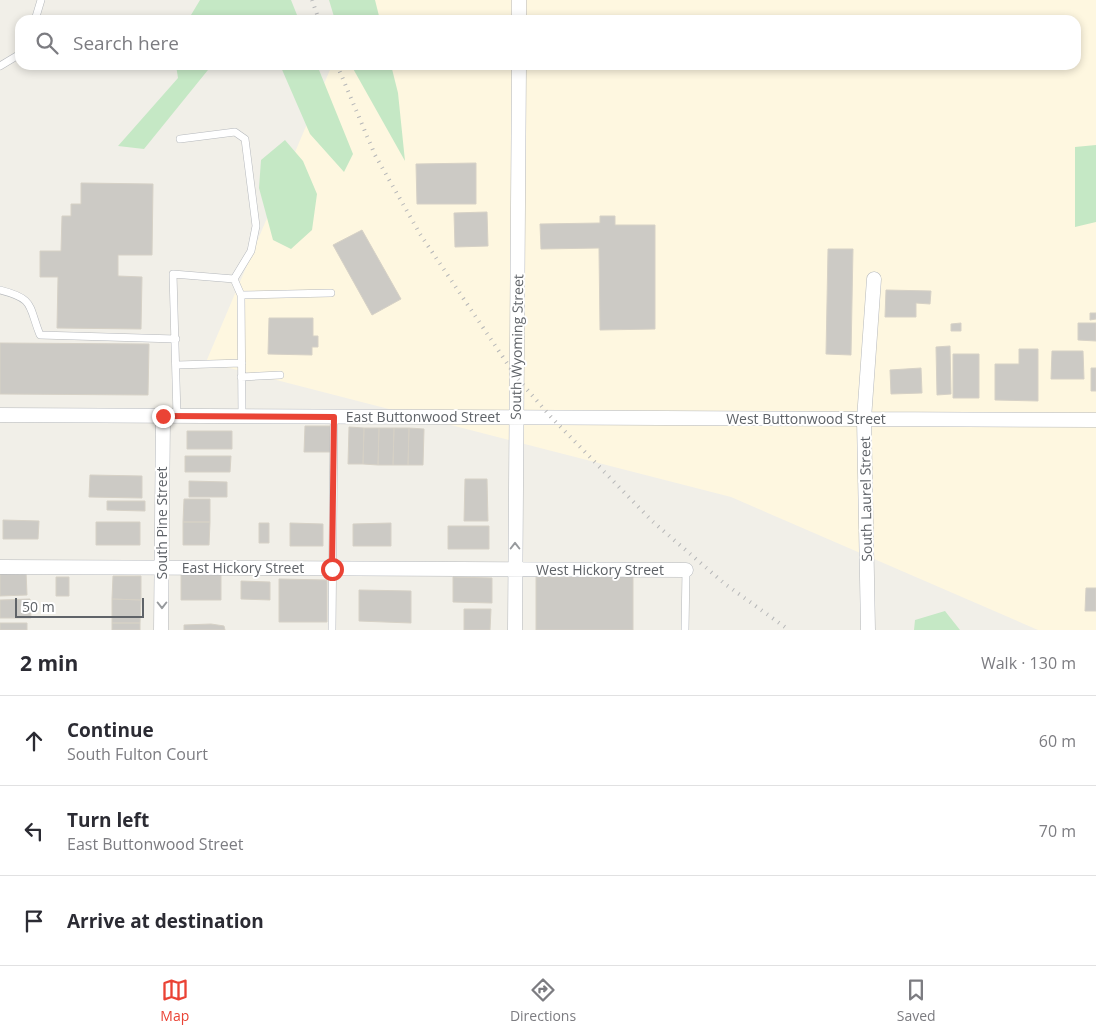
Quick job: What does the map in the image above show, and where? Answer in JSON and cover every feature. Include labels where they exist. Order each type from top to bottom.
[{"type":"street","points":[[519,0],[519,15]]},
{"type":"street","name":"South Wyoming Street","points":[[515,630],[519,70]]},
{"type":"street","name":"South Laurel Street","points":[[868,630],[864,419],[874,279]]},
{"type":"street","name":"East Buttonwood Street","points":[[0,415],[516,418]]},
{"type":"street","name":"South Pine Street","points":[[162,630],[162,568],[170,416]]},
{"type":"street","name":"West Buttonwood Street","points":[[516,418],[1096,420]]},
{"type":"street","name":"East Hickory Street","points":[[0,567],[515,570]]},
{"type":"street","name":"West Hickory Street","points":[[515,570],[686,570]]},
{"type":"lane","points":[[36,15],[41,0]]},
{"type":"lane","points":[[0,66],[15,57]]},
{"type":"lane","points":[[180,139],[235,132],[245,139],[256,226],[251,251],[234,279]]},
{"type":"lane","points":[[170,416],[177,365],[173,274],[234,279]]},
{"type":"lane","points":[[234,279],[241,295],[242,417]]},
{"type":"lane","points":[[0,290],[18,295],[30,303],[40,335],[176,339]]},
{"type":"lane","points":[[241,295],[331,292]]},
{"type":"lane","points":[[177,365],[242,363]]},
{"type":"lane","points":[[241,377],[280,376]]},
{"type":"lane","points":[[332,630],[334,417]]},
{"type":"lane","points":[[685,630],[686,570]]},
{"type":"shaded area","points":[[360,0],[1096,0],[1096,630],[1038,630],[731,497],[206,362],[330,70],[1081,70],[1081,15],[353,15]]},
{"type":"green space","points":[[200,0],[291,0],[297,15],[191,15]]},
{"type":"green space","points":[[329,0],[375,0],[379,15],[334,15]]},
{"type":"green space","points":[[177,70],[208,70],[144,149],[118,146],[178,78]]},
{"type":"green space","points":[[282,70],[319,70],[353,154],[344,172],[310,134]]},
{"type":"green space","points":[[354,70],[392,70],[398,93],[405,161]]},
{"type":"green space","points":[[285,140],[303,161],[317,194],[312,230],[291,249],[273,240],[259,188],[261,160]]},
{"type":"green space","points":[[1096,145],[1096,222],[1075,227],[1075,147]]},
{"type":"green space","points":[[945,611],[960,630],[914,630],[915,620]]},
{"type":"building","points":[[476,163],[476,204],[417,204],[416,164]]},
{"type":"building","points":[[81,183],[153,184],[152,255],[118,255],[118,276],[142,277],[141,329],[57,328],[58,277],[40,277],[40,251],[61,251],[62,216],[71,216],[71,204],[81,204]]},
{"type":"building","points":[[487,212],[488,246],[455,247],[454,213]]},
{"type":"building","points":[[600,216],[615,216],[615,225],[655,225],[655,329],[600,330],[599,248],[541,249],[540,224],[600,223]]},
{"type":"building","points":[[362,230],[401,299],[372,315],[333,245]]},
{"type":"building","points":[[828,249],[853,249],[851,355],[826,354]]},
{"type":"building","points":[[886,290],[931,291],[930,304],[916,303],[916,317],[885,317]]},
{"type":"building","points":[[1090,313],[1096,313],[1096,319],[1090,320]]},
{"type":"building","points":[[269,318],[313,318],[313,336],[318,336],[318,347],[312,347],[312,355],[268,354]]},
{"type":"building","points":[[961,323],[961,331],[951,331],[951,324]]},
{"type":"building","points":[[1078,323],[1096,323],[1096,341],[1078,340]]},
{"type":"building","points":[[0,343],[149,344],[148,395],[0,394]]},
{"type":"building","points":[[950,346],[951,394],[937,395],[936,347]]},
{"type":"building","points":[[1019,349],[1038,349],[1038,401],[995,400],[995,364],[1019,364]]},
{"type":"building","points":[[1052,351],[1083,351],[1084,379],[1051,379]]},
{"type":"building","points":[[953,354],[979,354],[979,398],[953,398]]},
{"type":"building","points":[[921,368],[922,393],[891,394],[890,370]]},
{"type":"building","points":[[1091,368],[1096,368],[1096,391],[1091,391]]},
{"type":"building","points":[[305,426],[331,426],[331,452],[304,452]]},
{"type":"building","points":[[349,427],[364,428],[363,464],[348,464]]},
{"type":"building","points":[[364,428],[379,428],[378,465],[363,464]]},
{"type":"building","points":[[379,428],[394,428],[393,465],[378,465]]},
{"type":"building","points":[[394,428],[409,428],[408,465],[393,465]]},
{"type":"building","points":[[409,428],[424,429],[423,465],[408,465]]},
{"type":"building","points":[[187,431],[232,431],[232,449],[187,449]]},
{"type":"building","points":[[185,456],[231,456],[230,472],[185,472]]},
{"type":"building","points":[[90,475],[142,476],[142,498],[89,497]]},
{"type":"building","points":[[465,479],[487,479],[488,521],[464,521]]},
{"type":"building","points":[[189,481],[227,482],[227,497],[189,497]]},
{"type":"building","points":[[184,499],[210,499],[210,522],[183,522]]},
{"type":"building","points":[[107,501],[145,501],[145,511],[107,510]]},
{"type":"building","points":[[3,520],[39,521],[38,539],[3,539]]},
{"type":"building","points":[[96,522],[140,522],[140,545],[96,545]]},
{"type":"building","points":[[183,522],[210,522],[209,545],[183,545]]},
{"type":"building","points":[[259,523],[269,523],[269,543],[259,543]]},
{"type":"building","points":[[290,523],[323,524],[323,546],[290,546]]},
{"type":"building","points":[[391,523],[391,546],[353,546],[353,524]]},
{"type":"building","points":[[448,526],[489,526],[489,549],[448,549]]},
{"type":"building","points":[[26,571],[27,595],[0,596],[0,572]]},
{"type":"building","points":[[181,574],[221,574],[221,600],[181,600]]},
{"type":"building","points":[[113,576],[141,576],[141,600],[112,599]]},
{"type":"building","points":[[633,576],[633,630],[536,630],[536,577]]},
{"type":"building","points":[[56,577],[69,577],[69,596],[56,596]]},
{"type":"building","points":[[453,577],[492,578],[492,603],[453,602]]},
{"type":"building","points":[[279,579],[327,580],[327,622],[279,622]]},
{"type":"building","points":[[241,581],[270,582],[270,600],[241,599]]},
{"type":"building","points":[[1086,588],[1096,588],[1096,611],[1085,611]]},
{"type":"building","points":[[359,590],[411,591],[411,623],[359,621]]},
{"type":"building","points":[[30,599],[31,618],[0,618],[0,600]]},
{"type":"building","points":[[112,599],[141,600],[140,623],[112,623]]},
{"type":"building","points":[[464,609],[491,609],[490,630],[464,630]]},
{"type":"building","points":[[0,623],[27,623],[27,630],[0,630]]},
{"type":"building","points":[[112,623],[140,623],[140,630],[112,630]]},
{"type":"building","points":[[211,624],[224,626],[225,630],[184,630],[184,625]]},
{"type":"railway","points":[[312,0],[317,15]]},
{"type":"railway","points":[[339,70],[375,155],[420,234],[517,378],[551,417],[652,521],[725,584],[789,630]]},
{"type":"route","points":[[163,416],[334,417],[332,569]]}]
